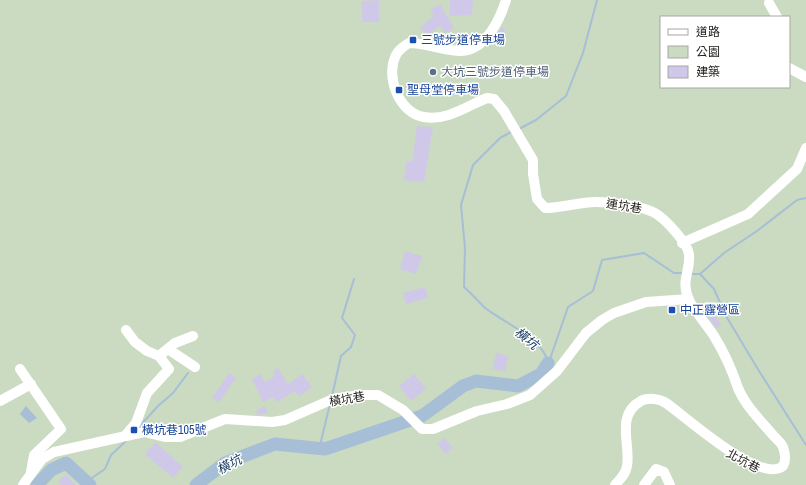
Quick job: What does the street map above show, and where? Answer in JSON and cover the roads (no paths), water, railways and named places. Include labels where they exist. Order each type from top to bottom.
[{"type":"street","name":"連坑巷","points":[[506,0],[499,20],[475,48],[461,51],[409,43],[401,48],[395,56],[393,67],[394,86],[398,98],[413,112],[423,117],[448,115],[487,98],[494,99],[504,111],[533,160],[533,174],[537,199],[546,208],[595,202],[645,209],[655,213],[673,227],[689,253],[684,285],[689,299]]},
{"type":"street","points":[[768,3],[776,16]]},
{"type":"street","points":[[790,69],[806,77]]},
{"type":"street","points":[[682,243],[748,214],[797,169],[806,148]]},
{"type":"street","name":"橫坑巷","points":[[23,485],[31,472],[42,459],[54,452],[144,432],[165,437],[180,437],[225,419],[272,422],[285,420],[333,399],[361,395],[378,395],[403,410],[422,429],[432,429],[477,411],[507,404],[530,395],[557,371],[586,333],[602,320],[614,313],[646,302],[689,299]]},
{"type":"street","name":"北坑巷","points":[[614,485],[624,476],[627,467],[626,445],[628,414],[640,401],[647,398],[665,402],[712,444],[750,468],[766,473],[775,472],[784,465],[785,460],[783,446],[748,405],[740,392],[731,367],[714,336],[689,299]]},
{"type":"street","points":[[125,436],[136,423],[148,393],[169,369],[159,356],[147,351],[135,342],[126,330]]},
{"type":"street","points":[[159,356],[175,343],[193,336]]},
{"type":"street","points":[[168,349],[195,367]]},
{"type":"street","points":[[20,369],[61,429],[34,455],[31,472]]},
{"type":"street","points":[[0,402],[31,384]]},
{"type":"street","points":[[644,485],[656,469],[664,472],[670,485]]},
{"type":"water","points":[[26,406],[37,418],[29,423],[20,414]]},
{"type":"waterway","name":"橫坑","points":[[519,129],[536,120],[566,96],[583,53],[597,0]]},
{"type":"waterway","name":"橫坑","points":[[513,131],[500,138],[473,165],[461,205],[465,248],[464,287],[484,307],[531,338],[545,354],[548,363]]},
{"type":"waterway","points":[[689,274],[700,274],[724,253],[757,231],[797,200],[806,198]]},
{"type":"waterway","points":[[549,362],[568,307],[593,291],[602,260],[644,253],[674,273],[683,273]]},
{"type":"waterway","points":[[700,274],[714,289],[726,316],[806,445]]},
{"type":"waterway","points":[[332,396],[341,356],[351,347],[355,335],[342,318],[354,279]]},
{"type":"waterway","name":"橫坑","points":[[196,485],[225,463],[275,444],[325,449],[422,416],[463,386],[476,381],[518,386],[541,374],[548,363]]},
{"type":"waterway","points":[[138,428],[158,406],[173,393],[188,373]]},
{"type":"waterway","points":[[325,449],[321,441],[330,404]]},
{"type":"waterway","points":[[86,482],[105,469],[111,455],[127,440]]},
{"type":"waterway","name":"橫坑","points":[[37,485],[51,470],[66,463],[90,485]]},
{"type":"place","name":"三號步道停車場","points":[[413,40]]},
{"type":"place","name":"大坑三號步道停車場","points":[[433,72]]},
{"type":"place","name":"聖母堂停車場","points":[[399,90]]},
{"type":"place","name":"中正露營區","points":[[672,310]]},
{"type":"place","name":"橫坑巷105號","points":[[134,430]]}]
